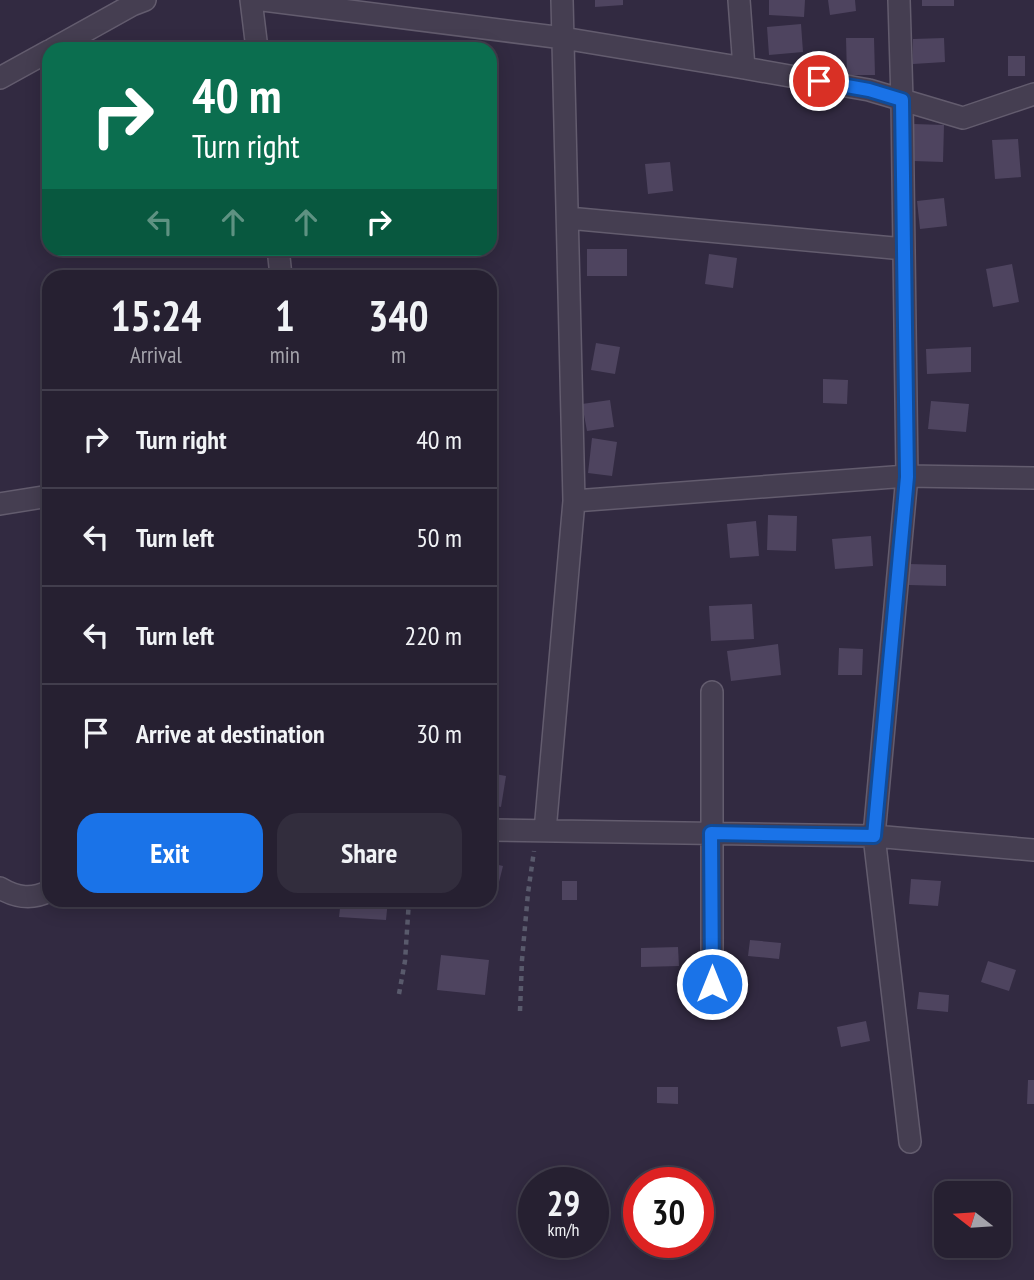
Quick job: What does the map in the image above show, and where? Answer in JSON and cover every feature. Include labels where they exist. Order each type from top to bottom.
[{"type":"street","points":[[65,42],[145,0]]},
{"type":"street","points":[[251,0],[256,42]]},
{"type":"street","points":[[263,0],[410,9],[869,90],[962,118],[1034,94]]},
{"type":"street","points":[[545,831],[574,501],[562,0]]},
{"type":"street","points":[[739,0],[744,68]]},
{"type":"street","points":[[899,0],[907,477],[874,836],[910,1142]]},
{"type":"street","points":[[0,78],[42,55]]},
{"type":"street","points":[[568,218],[904,250]]},
{"type":"street","points":[[574,501],[907,477],[1034,478]]},
{"type":"street","points":[[0,504],[42,497]]},
{"type":"street","points":[[712,692],[712,984]]},
{"type":"street","points":[[497,830],[874,836],[1034,850]]},
{"type":"street","points":[[0,888],[19,897],[42,894]]},
{"type":"path","points":[[520,1010],[531,866],[545,831]]},
{"type":"path","points":[[399,994],[405,961],[409,907]]},
{"type":"building","points":[[595,0],[623,0],[623,5],[595,7]]},
{"type":"building","points":[[769,0],[805,0],[804,17],[769,15]]},
{"type":"building","points":[[828,0],[855,0],[856,11],[830,15]]},
{"type":"building","points":[[922,0],[954,0],[954,6],[922,6]]},
{"type":"building","points":[[801,24],[803,52],[769,55],[767,27]]},
{"type":"building","points":[[846,38],[874,38],[875,75],[847,75]]},
{"type":"building","points":[[944,38],[945,62],[913,64],[913,39]]},
{"type":"building","points":[[1008,56],[1025,56],[1025,76],[1008,76]]},
{"type":"building","points":[[914,124],[944,125],[943,162],[913,161]]},
{"type":"building","points":[[1018,139],[1021,177],[995,179],[992,140]]},
{"type":"building","points":[[670,162],[673,191],[648,194],[645,164]]},
{"type":"building","points":[[944,198],[947,226],[920,229],[917,201]]},
{"type":"building","points":[[587,249],[627,249],[627,276],[587,276]]},
{"type":"building","points":[[709,254],[737,258],[733,288],[705,284]]},
{"type":"building","points":[[1012,264],[1019,302],[993,307],[986,269]]},
{"type":"building","points":[[596,343],[620,347],[615,374],[591,370]]},
{"type":"building","points":[[971,347],[971,372],[927,374],[926,349]]},
{"type":"building","points":[[823,379],[848,380],[847,404],[823,403]]},
{"type":"building","points":[[610,400],[614,427],[587,431],[582,404]]},
{"type":"building","points":[[931,401],[969,404],[966,432],[928,429]]},
{"type":"building","points":[[592,438],[617,442],[612,476],[588,473]]},
{"type":"building","points":[[768,515],[797,516],[796,551],[767,550]]},
{"type":"building","points":[[756,521],[759,556],[730,558],[727,524]]},
{"type":"building","points":[[871,536],[873,566],[835,569],[832,539]]},
{"type":"building","points":[[909,564],[946,565],[946,586],[909,585]]},
{"type":"building","points":[[752,604],[754,639],[711,641],[709,606]]},
{"type":"building","points":[[778,644],[781,675],[731,681],[727,651]]},
{"type":"building","points":[[839,648],[863,649],[862,675],[838,675]]},
{"type":"building","points":[[497,774],[506,776],[501,807],[497,806]]},
{"type":"building","points":[[497,865],[503,866],[497,890]]},
{"type":"building","points":[[911,879],[941,881],[938,906],[909,904]]},
{"type":"building","points":[[562,881],[577,881],[577,900],[562,900]]},
{"type":"building","points":[[340,907],[387,907],[386,920],[339,917]]},
{"type":"building","points":[[750,940],[781,943],[779,959],[748,956]]},
{"type":"building","points":[[678,947],[679,966],[641,967],[641,948]]},
{"type":"building","points":[[441,955],[489,960],[485,995],[437,990]]},
{"type":"building","points":[[988,961],[1016,970],[1009,991],[981,982]]},
{"type":"building","points":[[919,992],[949,995],[948,1012],[917,1009]]},
{"type":"building","points":[[866,1021],[870,1041],[841,1047],[837,1027]]},
{"type":"building","points":[[1028,1080],[1034,1080],[1034,1104],[1027,1104]]},
{"type":"building","points":[[657,1087],[678,1087],[678,1104],[657,1103]]},
{"type":"route","points":[[712,984],[711,833],[874,836],[907,477],[902,100],[869,90],[819,81]]}]
